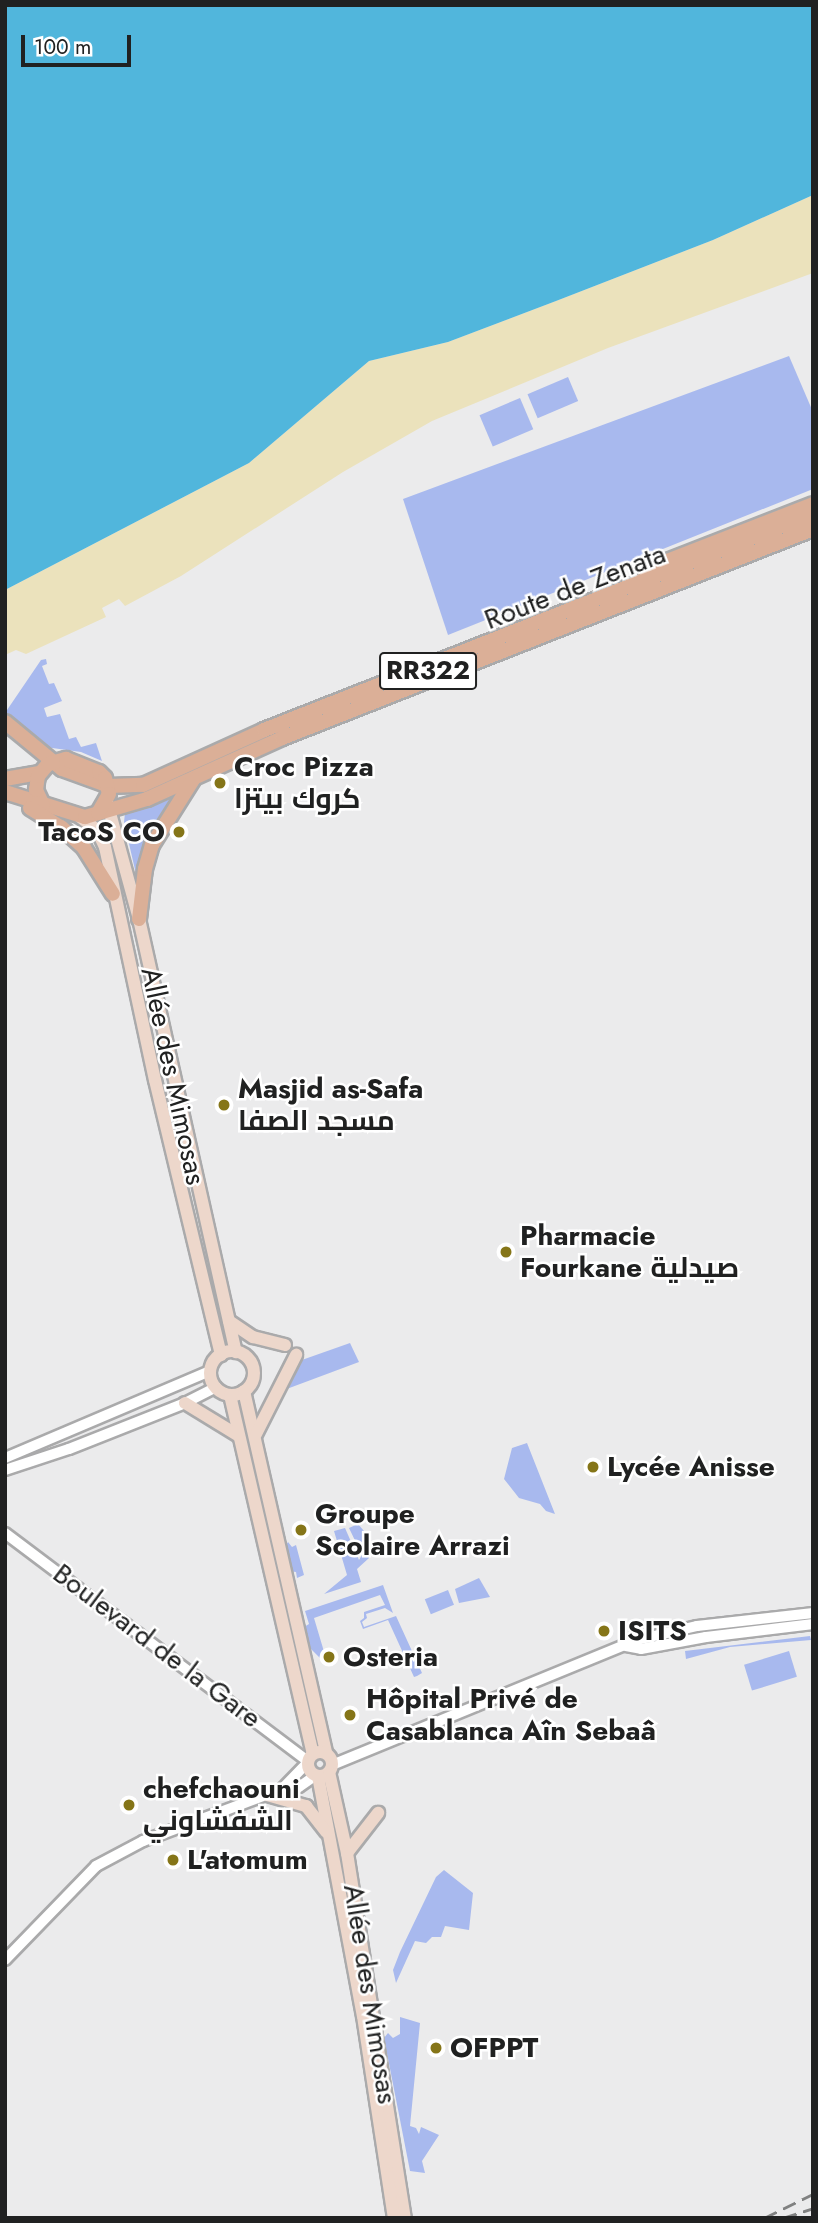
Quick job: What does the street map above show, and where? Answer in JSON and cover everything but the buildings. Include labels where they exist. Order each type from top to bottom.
[{"type":"main road","name":"Route de Zenata","points":[[107,798],[291,709],[813,504]]},
{"type":"main road","name":"Route de Zenata","points":[[107,798],[158,780],[264,730],[813,514]]},
{"type":"main road","name":"Route de Zenata","points":[[107,798],[160,786],[285,727],[813,521]]},
{"type":"main road","name":"Route de Zenata","points":[[107,798],[159,794],[282,738],[813,529]]},
{"type":"main road","points":[[5,722],[45,767]]},
{"type":"main road","points":[[5,732],[45,767]]},
{"type":"main road","points":[[5,779],[66,759],[99,772],[107,798]]},
{"type":"main road","points":[[44,804],[36,790],[45,767]]},
{"type":"main road","points":[[139,919],[145,869],[152,845],[194,779]]},
{"type":"main road","points":[[5,792],[80,817]]},
{"type":"main road","name":"RR322","points":[[80,817],[107,798]]},
{"type":"main road","name":"Allée des Mimosas","points":[[107,798],[139,919],[189,1154],[236,1352]]},
{"type":"main road","points":[[5,800],[30,808],[61,827],[94,860],[113,894]]},
{"type":"main road","name":"Allée des Mimosas","points":[[80,817],[93,826],[103,841],[113,894],[221,1354]]},
{"type":"main road","points":[[229,1321],[253,1337],[285,1345]]},
{"type":"main road","points":[[236,1352],[245,1356],[253,1368],[252,1381],[244,1391],[230,1395],[216,1387],[210,1371],[221,1354],[236,1352]]},
{"type":"main road","points":[[256,1434],[296,1354]]},
{"type":"main road","name":"Allée des Mimosas","points":[[244,1391],[256,1434],[320,1764],[394,2218]]},
{"type":"main road","name":"Allée des Mimosas","points":[[230,1395],[320,1764],[347,1853],[405,2218]]},
{"type":"main road","points":[[186,1403],[239,1436]]},
{"type":"main road","points":[[267,1795],[306,1806],[331,1840]]},
{"type":"main road","points":[[347,1853],[378,1813]]},
{"type":"street","points":[[5,1458],[210,1371]]},
{"type":"street","points":[[5,1470],[186,1403],[216,1387]]},
{"type":"street","name":"Boulevard de la Gare","points":[[5,1533],[320,1764]]},
{"type":"street","points":[[5,1960],[96,1866],[143,1842],[282,1789],[320,1764],[349,1755],[637,1640],[681,1629],[813,1613]]},
{"type":"street","points":[[626,1646],[641,1649],[724,1634],[813,1624]]},
{"type":"shaded area","points":[[5,5],[813,5],[813,195],[713,240],[448,342],[369,361],[249,463],[5,590]]},
{"type":"shaded area","points":[[789,356],[813,412],[813,489],[448,635],[403,499]]},
{"type":"shaded area","points":[[568,377],[578,401],[538,418],[527,394]]},
{"type":"shaded area","points":[[520,398],[533,429],[493,446],[479,415]]},
{"type":"shaded area","points":[[46,659],[47,664],[42,666],[49,684],[54,683],[62,701],[44,708],[47,717],[60,714],[69,739],[76,737],[81,747],[96,743],[102,761],[81,752],[45,747],[5,713],[41,660]]},
{"type":"shaded area","points":[[175,796],[142,857],[136,874],[124,822],[125,813]]},
{"type":"shaded area","points":[[350,1343],[359,1362],[284,1390],[299,1361]]},
{"type":"shaded area","points":[[527,1443],[555,1514],[546,1511],[540,1504],[519,1498],[504,1479],[512,1448]]},
{"type":"shaded area","points":[[358,1524],[364,1531],[369,1558],[357,1569],[361,1582],[324,1594],[347,1575],[334,1531],[345,1528],[359,1560],[362,1555],[349,1528]]},
{"type":"shaded area","points":[[288,1542],[292,1547],[296,1545],[304,1575],[297,1578],[296,1572],[289,1571],[289,1552],[285,1547]]},
{"type":"shaded area","points":[[479,1578],[490,1597],[459,1603],[455,1589]]},
{"type":"shaded area","points":[[383,1585],[393,1613],[385,1608],[366,1614],[367,1618],[362,1622],[364,1627],[396,1616],[422,1673],[417,1676],[414,1677],[388,1620],[363,1629],[360,1621],[364,1618],[364,1612],[385,1605],[380,1595],[314,1618],[325,1655],[320,1658],[310,1648],[304,1632],[304,1627],[309,1624],[305,1611]]},
{"type":"shaded area","points":[[448,1590],[454,1605],[431,1614],[425,1599]]},
{"type":"shaded area","points":[[810,1636],[811,1640],[730,1647],[686,1659],[685,1651]]},
{"type":"shaded area","points":[[789,1651],[797,1677],[752,1691],[744,1665]]},
{"type":"shaded area","points":[[444,1870],[473,1893],[469,1930],[445,1926],[441,1937],[432,1937],[426,1943],[415,1941],[396,1983],[393,1970],[400,1952],[436,1877]]},
{"type":"shaded area","points":[[400,2017],[420,2023],[410,2126],[416,2128],[419,2134],[421,2127],[439,2135],[422,2161],[425,2173],[410,2171],[384,2038],[388,2033],[393,2038],[400,2034]]},
{"type":"sand","points":[[813,195],[813,273],[608,348],[432,421],[343,472],[181,576],[125,606],[119,599],[102,608],[106,617],[26,654],[16,650],[5,655],[5,590],[249,463],[369,361],[448,342],[713,240]]},
{"type":"railway","points":[[764,2218],[813,2194]]},
{"type":"railway","points":[[783,2218],[813,2208]]},
{"type":"place","name":"Croc Pizza كروك بيتزا","points":[[220,783]]},
{"type":"place","name":"TacoS CO","points":[[179,832]]},
{"type":"place","name":"Masjid as-Safa مسجد الصفا","points":[[224,1105]]},
{"type":"place","name":"Pharmacie Fourkane صيدلية","points":[[506,1252]]},
{"type":"place","name":"Lycée Anisse","points":[[593,1467]]},
{"type":"place","name":"Groupe Scolaire Arrazi","points":[[301,1530]]},
{"type":"place","name":"ISITS","points":[[604,1631]]},
{"type":"place","name":"Osteria","points":[[329,1657]]},
{"type":"place","name":"Hôpital Privé de Casablanca Aîn Sebaâ","points":[[350,1715]]},
{"type":"place","name":"chefchaouni الشفشاوني","points":[[129,1805]]},
{"type":"place","name":"L'atomum","points":[[173,1860]]},
{"type":"place","name":"OFPPT","points":[[436,2048]]}]
